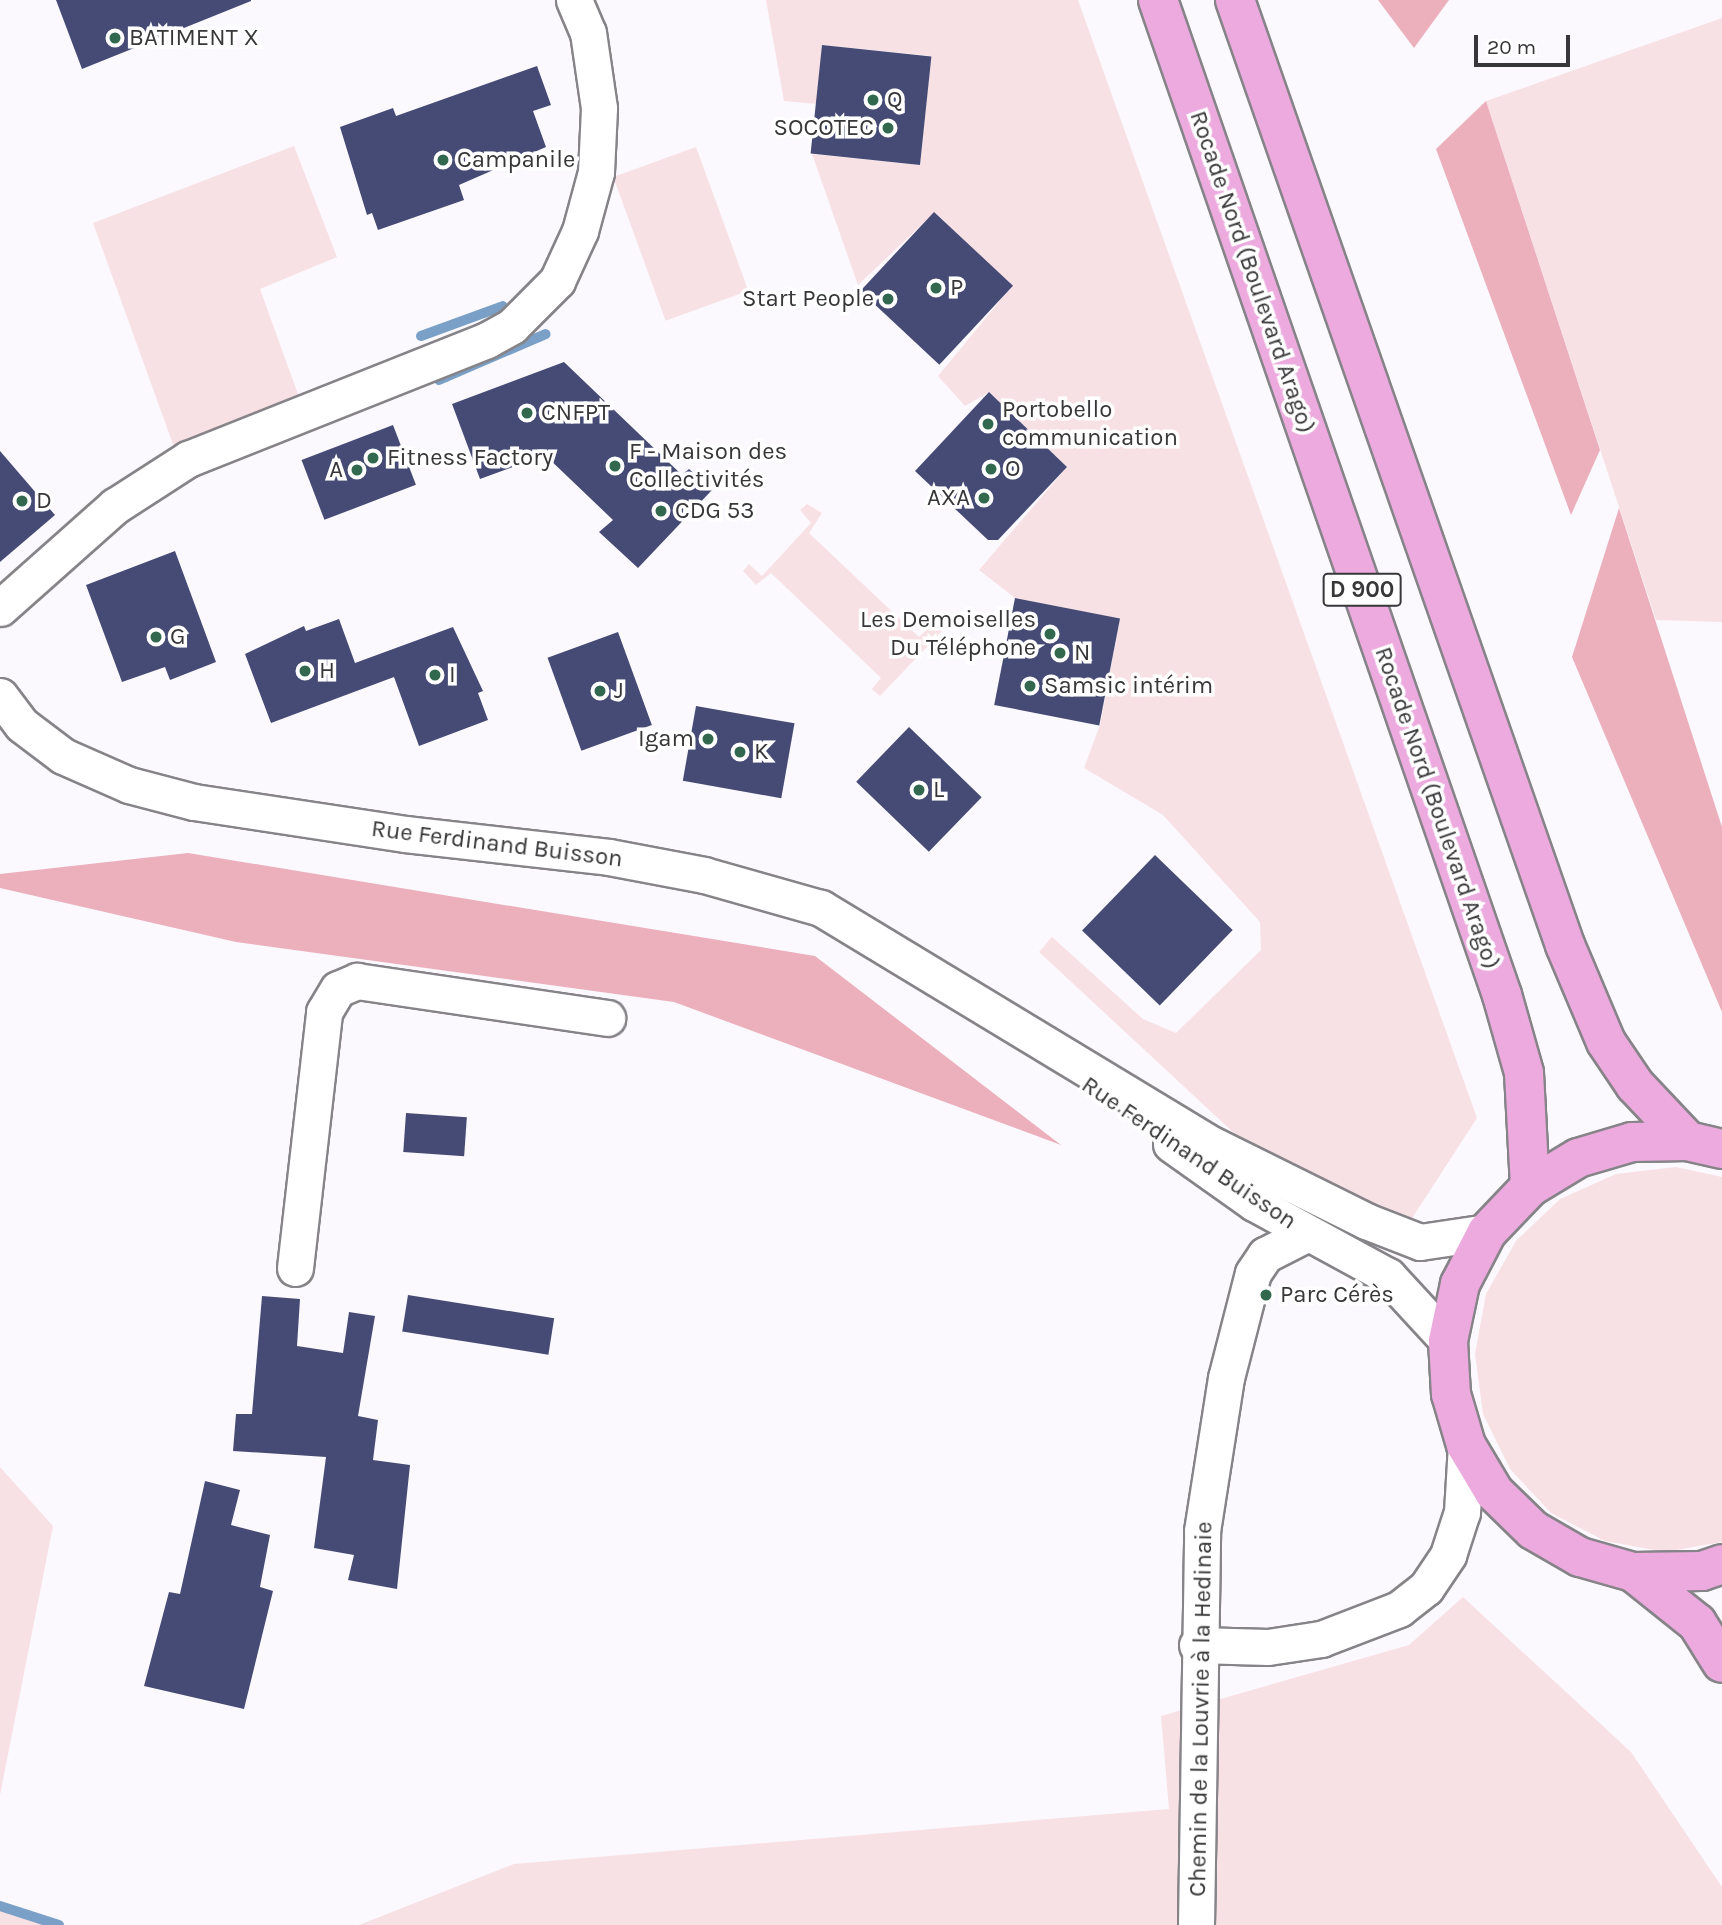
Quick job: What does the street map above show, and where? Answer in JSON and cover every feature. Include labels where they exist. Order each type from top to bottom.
[{"type":"main road","name":"Rocade Nord (Boulevard Arago)","points":[[1158,0],[1502,995],[1524,1073],[1530,1186]]},
{"type":"main road","name":"D 900","points":[[1235,0],[1565,945],[1606,1042],[1635,1085],[1705,1145]]},
{"type":"main road","points":[[1705,1145],[1632,1142],[1589,1155],[1530,1186],[1487,1232],[1460,1284],[1448,1341],[1451,1394],[1466,1445],[1494,1492],[1533,1530],[1580,1557],[1633,1572],[1702,1571],[1722,1564]]},
{"type":"main road","points":[[1633,1572],[1697,1623],[1722,1662]]},
{"type":"street","points":[[0,608],[115,506],[188,459],[495,336],[557,281],[580,230],[596,172],[599,108],[588,33],[574,0]]},
{"type":"street","name":"Rue Ferdinand Buisson","points":[[0,696],[22,725],[63,756],[142,788],[405,834],[609,857],[704,875],[821,908],[993,1015],[1213,1145],[1366,1221],[1420,1242],[1487,1232]]},
{"type":"street","points":[[295,1268],[324,1012],[338,989],[356,981],[607,1018]]},
{"type":"street","name":"Rue Ferdinand Buisson","points":[[993,1015],[1254,1203],[1388,1276],[1448,1341]]},
{"type":"street","name":"Chemin de la Louvrie à la Hedinaie","points":[[1196,1925],[1198,1645],[1202,1531],[1226,1377],[1253,1273],[1265,1255],[1308,1233]]},
{"type":"street","points":[[1198,1645],[1268,1647],[1321,1639],[1399,1609],[1426,1588],[1448,1555],[1462,1512],[1466,1445]]},
{"type":"shaded area","points":[[766,0],[1078,0],[1477,1118],[1407,1226],[1235,1134],[1039,952],[1052,937],[1143,1019],[1176,1033],[1261,950],[1260,922],[1163,815],[1084,768],[1100,725],[1120,619],[1015,598],[979,570],[1067,467],[989,392],[965,406],[938,376],[1012,286],[934,213],[858,285],[812,154],[920,165],[931,56],[823,45],[817,104],[784,101]]},
{"type":"shaded area","points":[[1378,0],[1449,0],[1414,48]]},
{"type":"shaded area","points":[[1722,18],[1722,622],[1656,620],[1486,101]]},
{"type":"shaded area","points":[[1486,101],[1600,450],[1571,515],[1436,149]]},
{"type":"shaded area","points":[[294,146],[337,257],[260,289],[299,397],[174,447],[93,223]]},
{"type":"shaded area","points":[[696,147],[748,291],[666,321],[613,177]]},
{"type":"shaded area","points":[[807,504],[822,513],[809,533],[919,637],[934,623],[942,631],[880,696],[872,689],[881,678],[771,573],[756,585],[743,571],[749,564],[762,576],[811,523],[800,510]]},
{"type":"shaded area","points":[[1619,508],[1722,827],[1722,1012],[1572,657]]},
{"type":"shaded area","points":[[188,853],[815,956],[1061,1145],[674,1002],[236,942],[0,888],[0,874]]},
{"type":"shaded area","points":[[1676,1167],[1722,1177],[1722,1542],[1665,1552],[1605,1541],[1551,1513],[1510,1469],[1483,1414],[1475,1354],[1486,1294],[1516,1241],[1560,1199],[1616,1174]]},
{"type":"shaded area","points":[[0,1467],[53,1526],[0,1795]]},
{"type":"shaded area","points":[[1463,1597],[1631,1752],[1722,1887],[1722,1925],[359,1925],[514,1864],[1169,1809],[1161,1716],[1409,1645]]},
{"type":"shaded area","points":[[0,1906],[59,1925],[0,1925]]},
{"type":"building","name":"BATIMENT X","points":[[56,0],[251,0],[251,1],[82,69]]},
{"type":"building","name":"Q","points":[[822,45],[931,56],[920,165],[811,153]]},
{"type":"building","points":[[537,66],[551,105],[533,111],[546,147],[459,185],[464,200],[378,230],[372,213],[367,215],[340,127],[393,108],[396,116]]},
{"type":"building","name":"P","points":[[934,212],[1013,286],[939,365],[860,291]]},
{"type":"building","name":"F - Maison des Collectivités","points":[[564,362],[682,475],[689,469],[712,490],[638,568],[599,532],[613,520],[545,455],[480,479],[452,404]]},
{"type":"building","name":"O","points":[[989,392],[1067,467],[998,540],[988,540],[915,471]]},
{"type":"building","name":"A","points":[[393,425],[416,485],[324,520],[302,460]]},
{"type":"building","name":"D","points":[[0,451],[55,515],[0,562]]},
{"type":"building","name":"G","points":[[175,551],[216,662],[170,680],[165,667],[122,682],[86,585]]},
{"type":"building","name":"N","points":[[1015,598],[1120,618],[1099,725],[994,705]]},
{"type":"building","points":[[339,619],[355,663],[453,627],[483,691],[478,693],[488,720],[419,746],[394,677],[271,723],[245,654],[304,626],[306,631]]},
{"type":"building","name":"J","points":[[618,632],[652,725],[581,751],[548,658]]},
{"type":"building","name":"K","points":[[696,706],[794,723],[781,798],[683,781]]},
{"type":"building","name":"L","points":[[909,727],[982,797],[929,852],[856,782]]},
{"type":"building","points":[[1155,855],[1233,930],[1160,1006],[1082,931]]},
{"type":"building","points":[[406,1113],[467,1117],[464,1156],[403,1152]]},
{"type":"building","points":[[408,1295],[554,1318],[548,1355],[402,1332]]},
{"type":"building","points":[[262,1296],[300,1299],[297,1346],[343,1353],[349,1312],[375,1316],[358,1416],[378,1420],[373,1460],[410,1465],[397,1589],[348,1580],[354,1555],[314,1548],[326,1457],[233,1451],[236,1414],[252,1414]]},
{"type":"building","points":[[205,1481],[240,1490],[231,1525],[270,1535],[260,1587],[273,1591],[244,1709],[144,1686],[169,1592],[180,1594]]},
{"type":"waterway","points":[[421,336],[503,306]]},
{"type":"waterway","points":[[439,380],[546,334]]},
{"type":"waterway","points":[[0,1906],[59,1925]]},
{"type":"place","name":"BATIMENT X","points":[[115,38]]},
{"type":"place","name":"Q","points":[[873,100]]},
{"type":"place","name":"SOCOTEC","points":[[888,128]]},
{"type":"place","name":"Campanile","points":[[443,160]]},
{"type":"place","name":"P","points":[[936,288]]},
{"type":"place","name":"Start People","points":[[888,299]]},
{"type":"place","name":"CNFPT","points":[[527,413]]},
{"type":"place","name":"Portobello communication","points":[[988,424]]},
{"type":"place","name":"Fitness Factory","points":[[373,458]]},
{"type":"place","name":"F - Maison des Collectivités","points":[[615,466]]},
{"type":"place","name":"O","points":[[991,469]]},
{"type":"place","name":"A","points":[[357,470]]},
{"type":"place","name":"AXA","points":[[984,498]]},
{"type":"place","name":"D","points":[[22,501]]},
{"type":"place","name":"CDG 53","points":[[661,511]]},
{"type":"place","name":"Les Demoiselles Du Téléphone","points":[[1050,634]]},
{"type":"place","name":"G","points":[[156,637]]},
{"type":"place","name":"N","points":[[1060,653]]},
{"type":"place","name":"H","points":[[305,671]]},
{"type":"place","name":"I","points":[[435,675]]},
{"type":"place","name":"Samsic intérim","points":[[1030,686]]},
{"type":"place","name":"J","points":[[600,691]]},
{"type":"place","name":"Igam","points":[[708,739]]},
{"type":"place","name":"K","points":[[740,752]]},
{"type":"place","name":"L","points":[[919,790]]},
{"type":"place","name":"Parc Cérès","points":[[1266,1295]]}]
